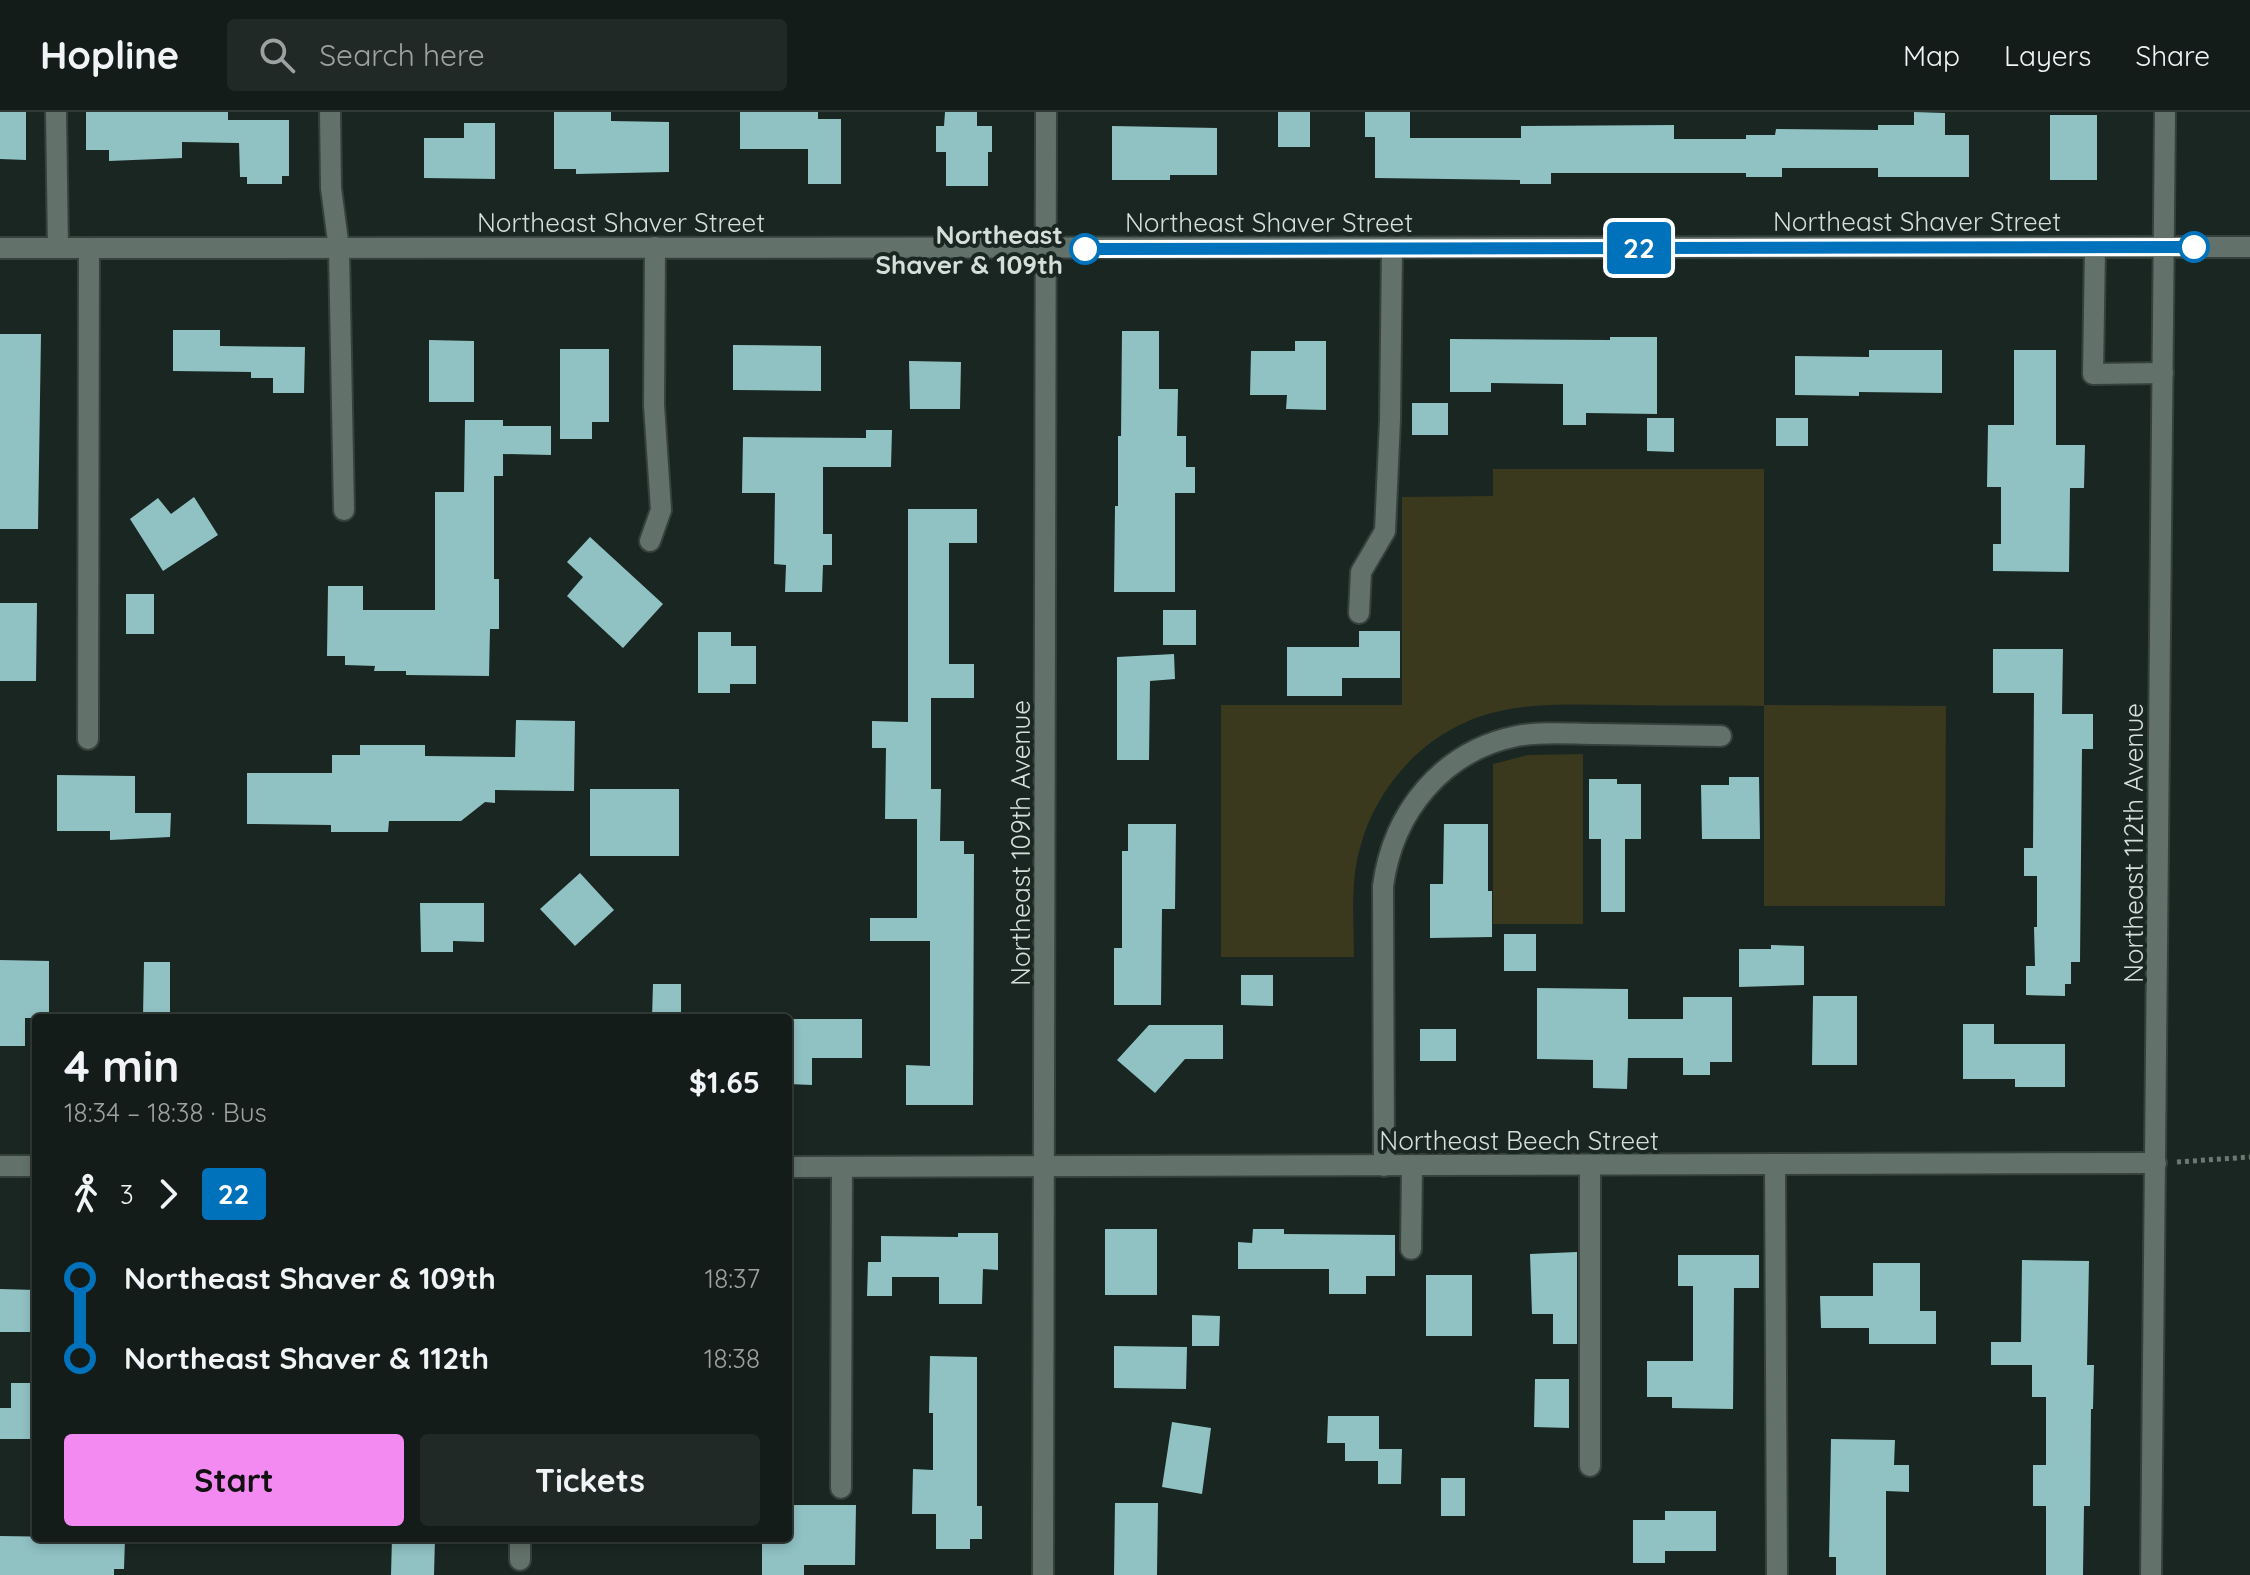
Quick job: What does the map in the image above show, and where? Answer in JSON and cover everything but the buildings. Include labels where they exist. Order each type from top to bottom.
[{"type":"street","points":[[56,112],[58,248]]},
{"type":"street","points":[[330,112],[331,188],[339,249],[344,510]]},
{"type":"street","name":"Northeast 109th Avenue","points":[[1043,1575],[1046,112]]},
{"type":"street","name":"Northeast 112th Avenue","points":[[2151,1575],[2165,112]]},
{"type":"street","points":[[650,541],[661,510],[654,405],[655,247]]},
{"type":"street","points":[[2095,247],[2093,374],[2163,373]]},
{"type":"street","name":"Northeast Shaver Street","points":[[0,248],[2250,247]]},
{"type":"street","points":[[88,739],[89,248]]},
{"type":"street","points":[[1359,613],[1361,572],[1385,531],[1392,248]]},
{"type":"street","points":[[1384,1166],[1383,886],[1392,843],[1404,817],[1421,793],[1441,773],[1477,749],[1519,736],[1548,733],[1721,736]]},
{"type":"street","name":"Northeast Beech Street","points":[[792,1167],[2156,1163]]},
{"type":"street","points":[[1590,1165],[1590,1466]]},
{"type":"street","points":[[1775,1165],[1777,1575]]},
{"type":"street","points":[[0,1166],[32,1166]]},
{"type":"street","points":[[1411,1249],[1412,1166]]},
{"type":"street","points":[[841,1488],[842,1167]]},
{"type":"street","points":[[520,1542],[520,1560]]},
{"type":"path","points":[[2156,1163],[2250,1157]]},
{"type":"shaded area","points":[[1493,469],[1764,469],[1764,705],[1946,706],[1945,906],[1764,906],[1764,706],[1544,705],[1496,712],[1449,730],[1428,744],[1393,780],[1368,824],[1357,861],[1353,902],[1354,957],[1221,957],[1221,705],[1402,705],[1402,497],[1493,496]]},
{"type":"shaded area","points":[[1583,754],[1583,924],[1493,924],[1493,764],[1528,755]]},
{"type":"bus line","name":"22","points":[[1085,249],[2194,247]]},
{"type":"place","name":"Northeast Shaver & 109th","points":[[1085,249]]}]
